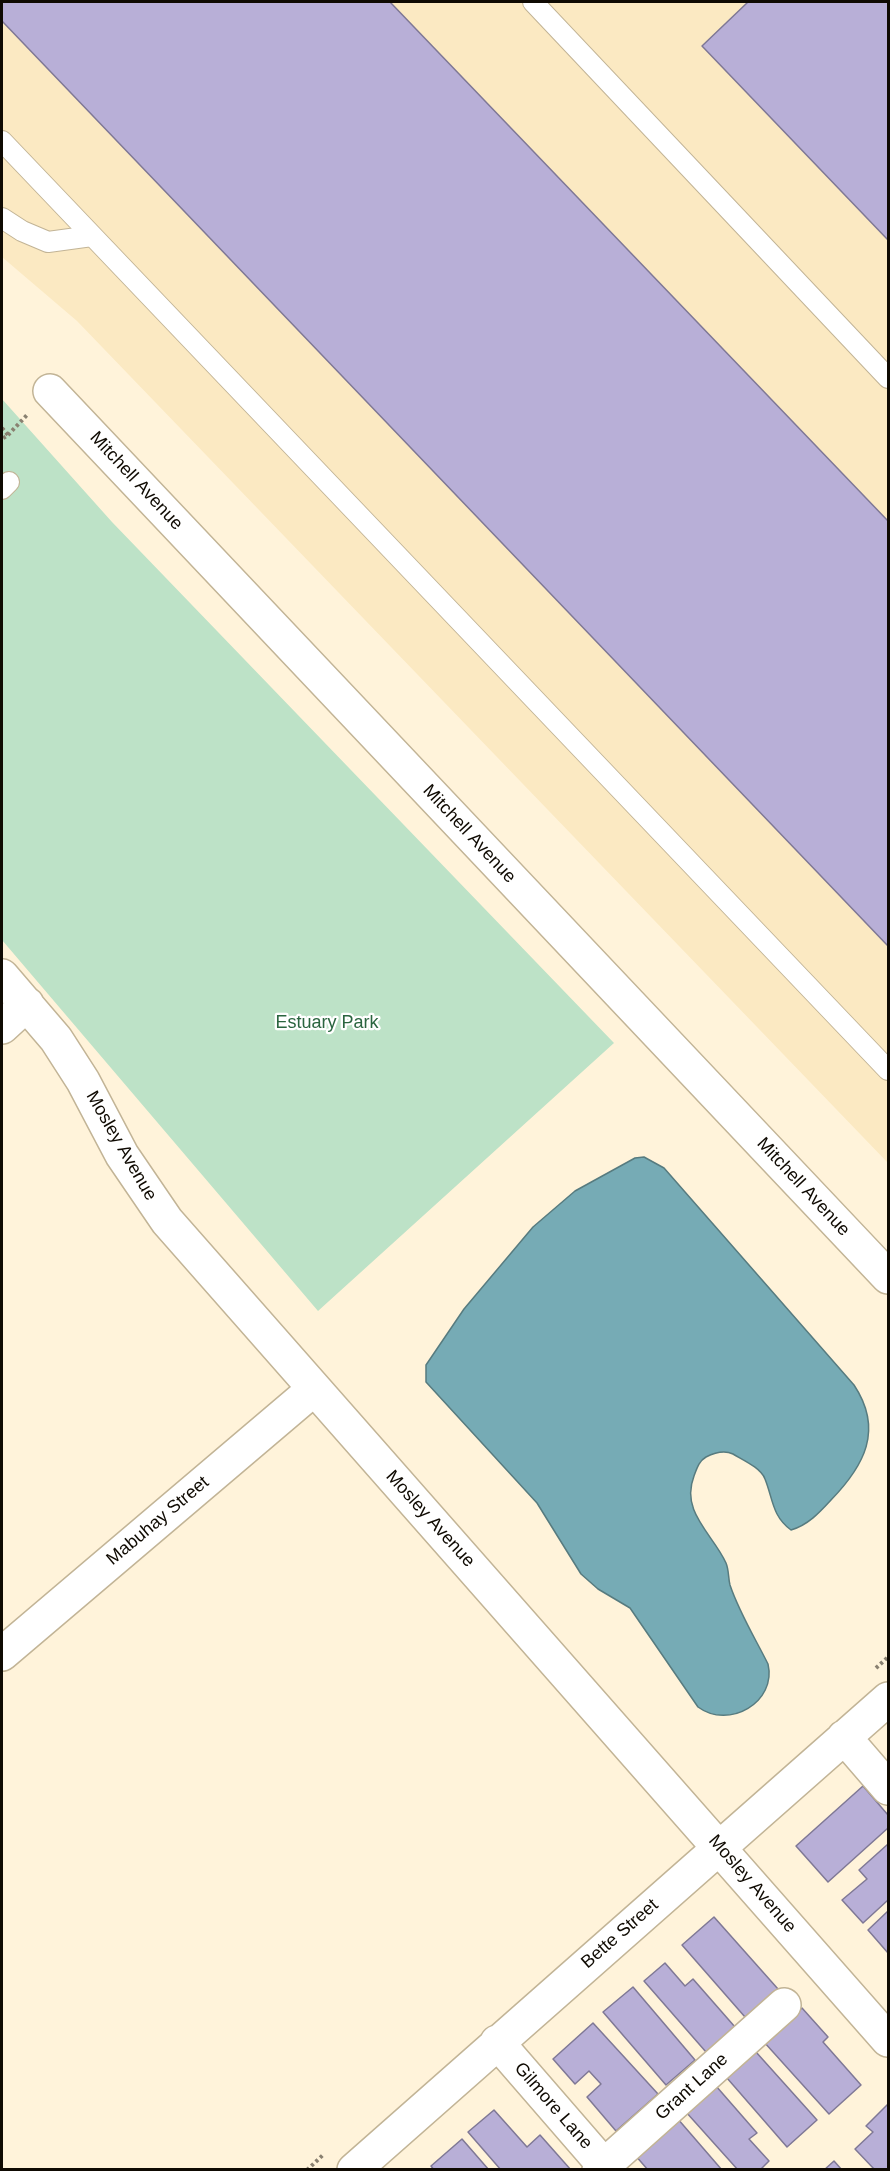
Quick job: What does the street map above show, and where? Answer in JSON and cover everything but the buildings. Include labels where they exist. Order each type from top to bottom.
[{"type":"street","name":"Mitchell Avenue","points":[[50,391],[888,1277]]},
{"type":"street","name":"Mosley Avenue","points":[[2,976],[56,1039],[83,1081],[122,1155],[161,1213],[314,1389],[720,1846],[888,2040]]},
{"type":"street","points":[[2,1027],[27,1004]]},
{"type":"street","name":"Mabuhay Street","points":[[2,1654],[314,1389]]},
{"type":"street","name":"Bette Street","points":[[354,2169],[888,1699]]},
{"type":"street","points":[[844,1737],[888,1788]]},
{"type":"street","name":"Grant Lane","points":[[604,2168],[784,2004]]},
{"type":"street","name":"Gilmore Lane","points":[[497,2042],[604,2168]]},
{"type":"lane","points":[[533,2],[888,378]]},
{"type":"lane","points":[[2,141],[888,1070]]},
{"type":"lane","points":[[2,218],[22,231],[48,242],[92,236]]},
{"type":"path","points":[[2,428],[8,435],[2,439]]},
{"type":"shaded area","points":[[2,2],[888,2],[888,1163],[77,321],[2,257]]},
{"type":"green space","name":"Estuary Park","points":[[2,399],[112,522],[614,1043],[318,1311],[2,940]]},
{"type":"water","points":[[644,1157],[664,1168],[854,1385],[863,1401],[868,1417],[869,1432],[866,1447],[853,1474],[818,1514],[803,1525],[791,1530],[780,1519],[763,1475],[751,1465],[733,1454],[723,1452],[706,1457],[697,1468],[691,1489],[691,1501],[700,1522],[726,1563],[734,1595],[768,1664],[769,1678],[765,1690],[758,1700],[736,1714],[710,1713],[698,1707],[630,1608],[598,1589],[581,1574],[537,1503],[426,1382],[426,1365],[464,1309],[533,1227],[575,1191],[635,1158]]}]
